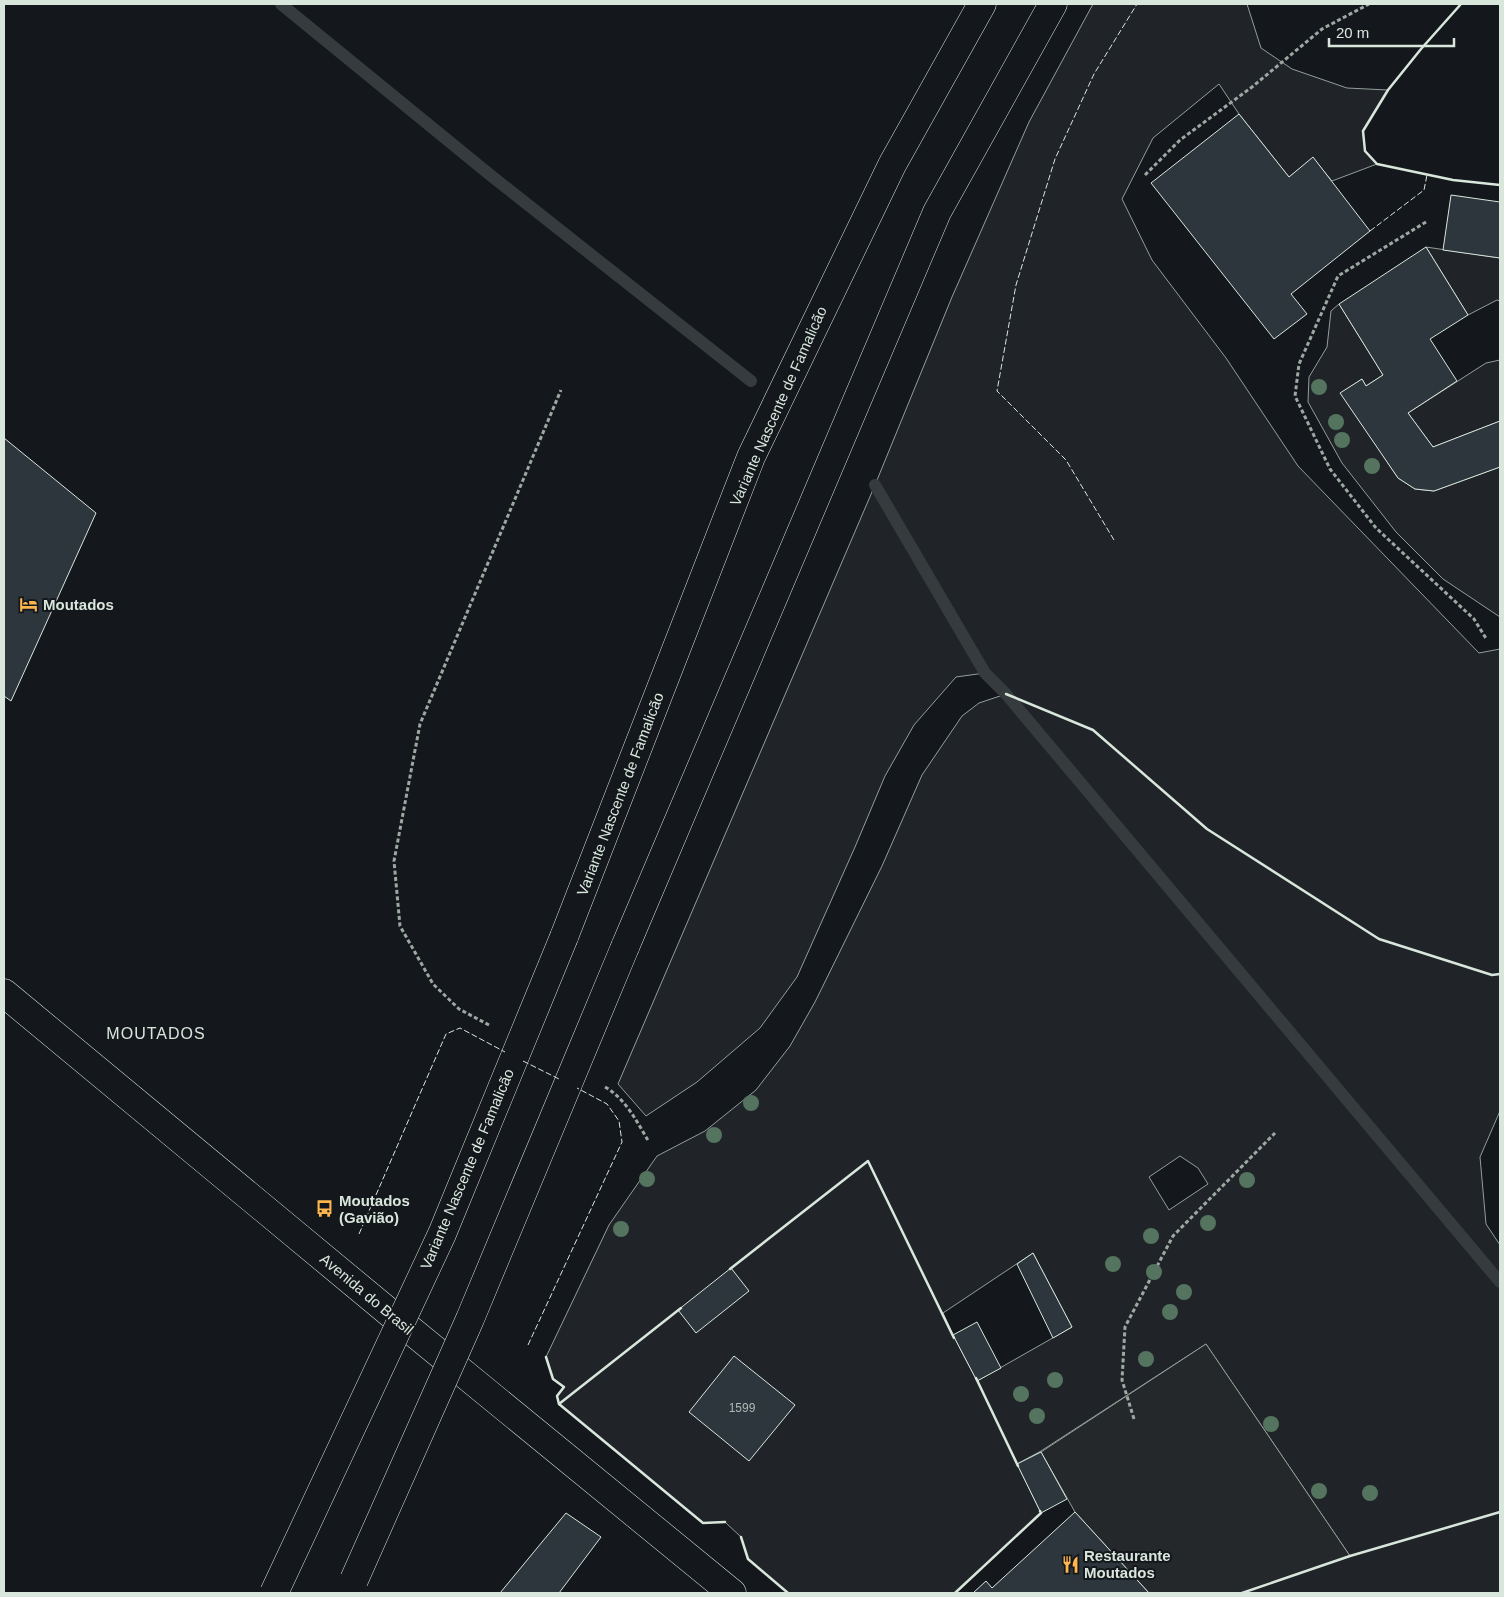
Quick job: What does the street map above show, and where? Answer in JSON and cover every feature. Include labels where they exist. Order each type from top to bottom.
[{"type":"main road","name":"Variante Nascente de Famalicão","points":[[274,1593],[442,1234],[564,937],[752,457],[888,173],[982,4]]},
{"type":"main road","points":[[351,1589],[470,1319],[625,947],[937,212],[1053,4]]},
{"type":"main road","name":"Avenida do Brasil","points":[[4,993],[732,1593]]},
{"type":"path","points":[[1145,175],[1180,140],[1252,87],[1322,29],[1369,4]]},
{"type":"path","points":[[1426,222],[1338,276],[1298,364],[1295,396],[1330,469],[1376,528],[1474,619],[1487,640]]},
{"type":"path","points":[[494,1028],[459,1009],[433,984],[400,926],[394,861],[420,724],[561,390]]},
{"type":"path","points":[[596,1083],[614,1092],[629,1108],[649,1142]]},
{"type":"path","points":[[1134,1419],[1122,1380],[1125,1327],[1173,1236],[1275,1133]]},
{"type":"shaded area","points":[[1093,4],[1247,4],[1261,48],[1292,69],[1347,88],[1388,90],[1363,131],[1365,151],[1377,164],[1332,181],[1313,158],[1289,177],[1239,114],[1219,84],[1153,138],[1122,199],[1152,260],[1226,358],[1298,466],[1479,653],[1500,649],[1500,1111],[1480,1157],[1486,1224],[1500,1245],[1500,1593],[1242,1593],[1350,1556],[1206,1344],[1041,1451],[1017,1464],[1041,1513],[955,1593],[788,1593],[748,1559],[741,1537],[725,1522],[703,1523],[559,1404],[557,1396],[563,1387],[553,1379],[546,1357],[609,1225],[657,1156],[705,1131],[756,1090],[790,1046],[815,1002],[882,866],[922,775],[962,716],[979,703],[1006,694],[985,673],[956,677],[914,725],[885,776],[797,977],[760,1028],[697,1082],[646,1116],[618,1084],[875,485],[952,297],[1029,122]],"holes":[[[1180,1156],[1198,1168],[1208,1184],[1169,1210],[1149,1177]],[[1033,1253],[1072,1327],[977,1381],[943,1313]]]},
{"type":"shaded area","points":[[1426,247],[1500,258],[1500,301],[1497,300],[1468,315]]},
{"type":"shaded area","points":[[1339,304],[1383,375],[1366,386],[1362,379],[1341,393],[1398,478],[1415,489],[1434,491],[1500,467],[1500,617],[1443,579],[1396,532],[1342,463],[1308,402],[1309,377],[1327,347],[1331,311]]},
{"type":"shaded area","points":[[1500,360],[1500,421],[1433,447],[1408,413],[1486,363]]},
{"type":"shaded area","points":[[1206,1344],[1350,1556],[1242,1593],[1149,1593],[1075,1512],[1041,1452]]},
{"type":"building","points":[[1239,114],[1289,177],[1313,157],[1370,231],[1291,294],[1307,314],[1274,339],[1151,183]]},
{"type":"building","points":[[1451,195],[1500,202],[1500,258],[1443,250]]},
{"type":"building","points":[[1426,247],[1468,315],[1430,339],[1457,381],[1408,413],[1433,447],[1500,421],[1500,467],[1434,491],[1415,489],[1398,478],[1340,393],[1362,379],[1366,386],[1383,375],[1339,304]]},
{"type":"building","name":"Moutados","points":[[4,438],[96,513],[11,701],[4,696]]},
{"type":"building","points":[[1033,1253],[1072,1327],[1053,1338],[1017,1264]]},
{"type":"building","points":[[731,1268],[749,1291],[696,1333],[678,1310]]},
{"type":"building","points":[[977,1322],[1001,1368],[977,1381],[953,1335]]},
{"type":"building","points":[[734,1356],[795,1405],[749,1461],[689,1412]]},
{"type":"building","points":[[1041,1452],[1067,1499],[1041,1513],[1017,1464]]},
{"type":"building","name":"Restaurante Moutados","points":[[1075,1512],[1149,1593],[973,1593],[986,1581],[992,1588]]},
{"type":"building","points":[[566,1513],[601,1537],[559,1593],[500,1593]]},
{"type":"waterway","points":[[281,4],[489,174],[751,381]]},
{"type":"waterway","points":[[875,485],[985,673],[1006,694],[1500,1282]]},
{"type":"fence","points":[[1114,540],[1066,460],[997,391],[1016,285],[1055,159],[1094,74],[1137,4]]},
{"type":"fence","points":[[1370,231],[1424,190],[1427,175]]},
{"type":"fence","points":[[359,1234],[446,1034],[460,1028],[505,1052]]},
{"type":"fence","points":[[523,1061],[559,1079]]},
{"type":"fence","points":[[528,1345],[622,1142],[619,1121],[607,1104],[577,1088]]},
{"type":"wall","points":[[1461,4],[1388,90],[1363,131],[1365,151],[1377,164],[1453,180],[1500,185]]},
{"type":"wall","points":[[1006,694],[1093,730],[1207,829],[1379,939],[1492,975],[1500,974]]},
{"type":"wall","points":[[730,1269],[868,1161],[954,1338]]},
{"type":"wall","points":[[559,1404],[681,1308]]},
{"type":"wall","points":[[546,1357],[553,1379],[564,1387],[557,1396],[559,1404],[703,1523],[725,1522]]},
{"type":"wall","points":[[976,1378],[1018,1466]]},
{"type":"wall","points":[[955,1593],[1041,1513],[1040,1511]]},
{"type":"wall","points":[[1242,1593],[1350,1556],[1500,1512]]},
{"type":"wall","points":[[741,1537],[748,1559],[788,1593]]},
{"type":"place","name":"Moutados","points":[[29,604]]},
{"type":"place","name":"Moutados (Gavião)","points":[[325,1209]]},
{"type":"place","name":"Restaurante Moutados","points":[[1070,1564]]},
{"type":"district","name":"MOUTADOS","points":[[156,1033]]}]
